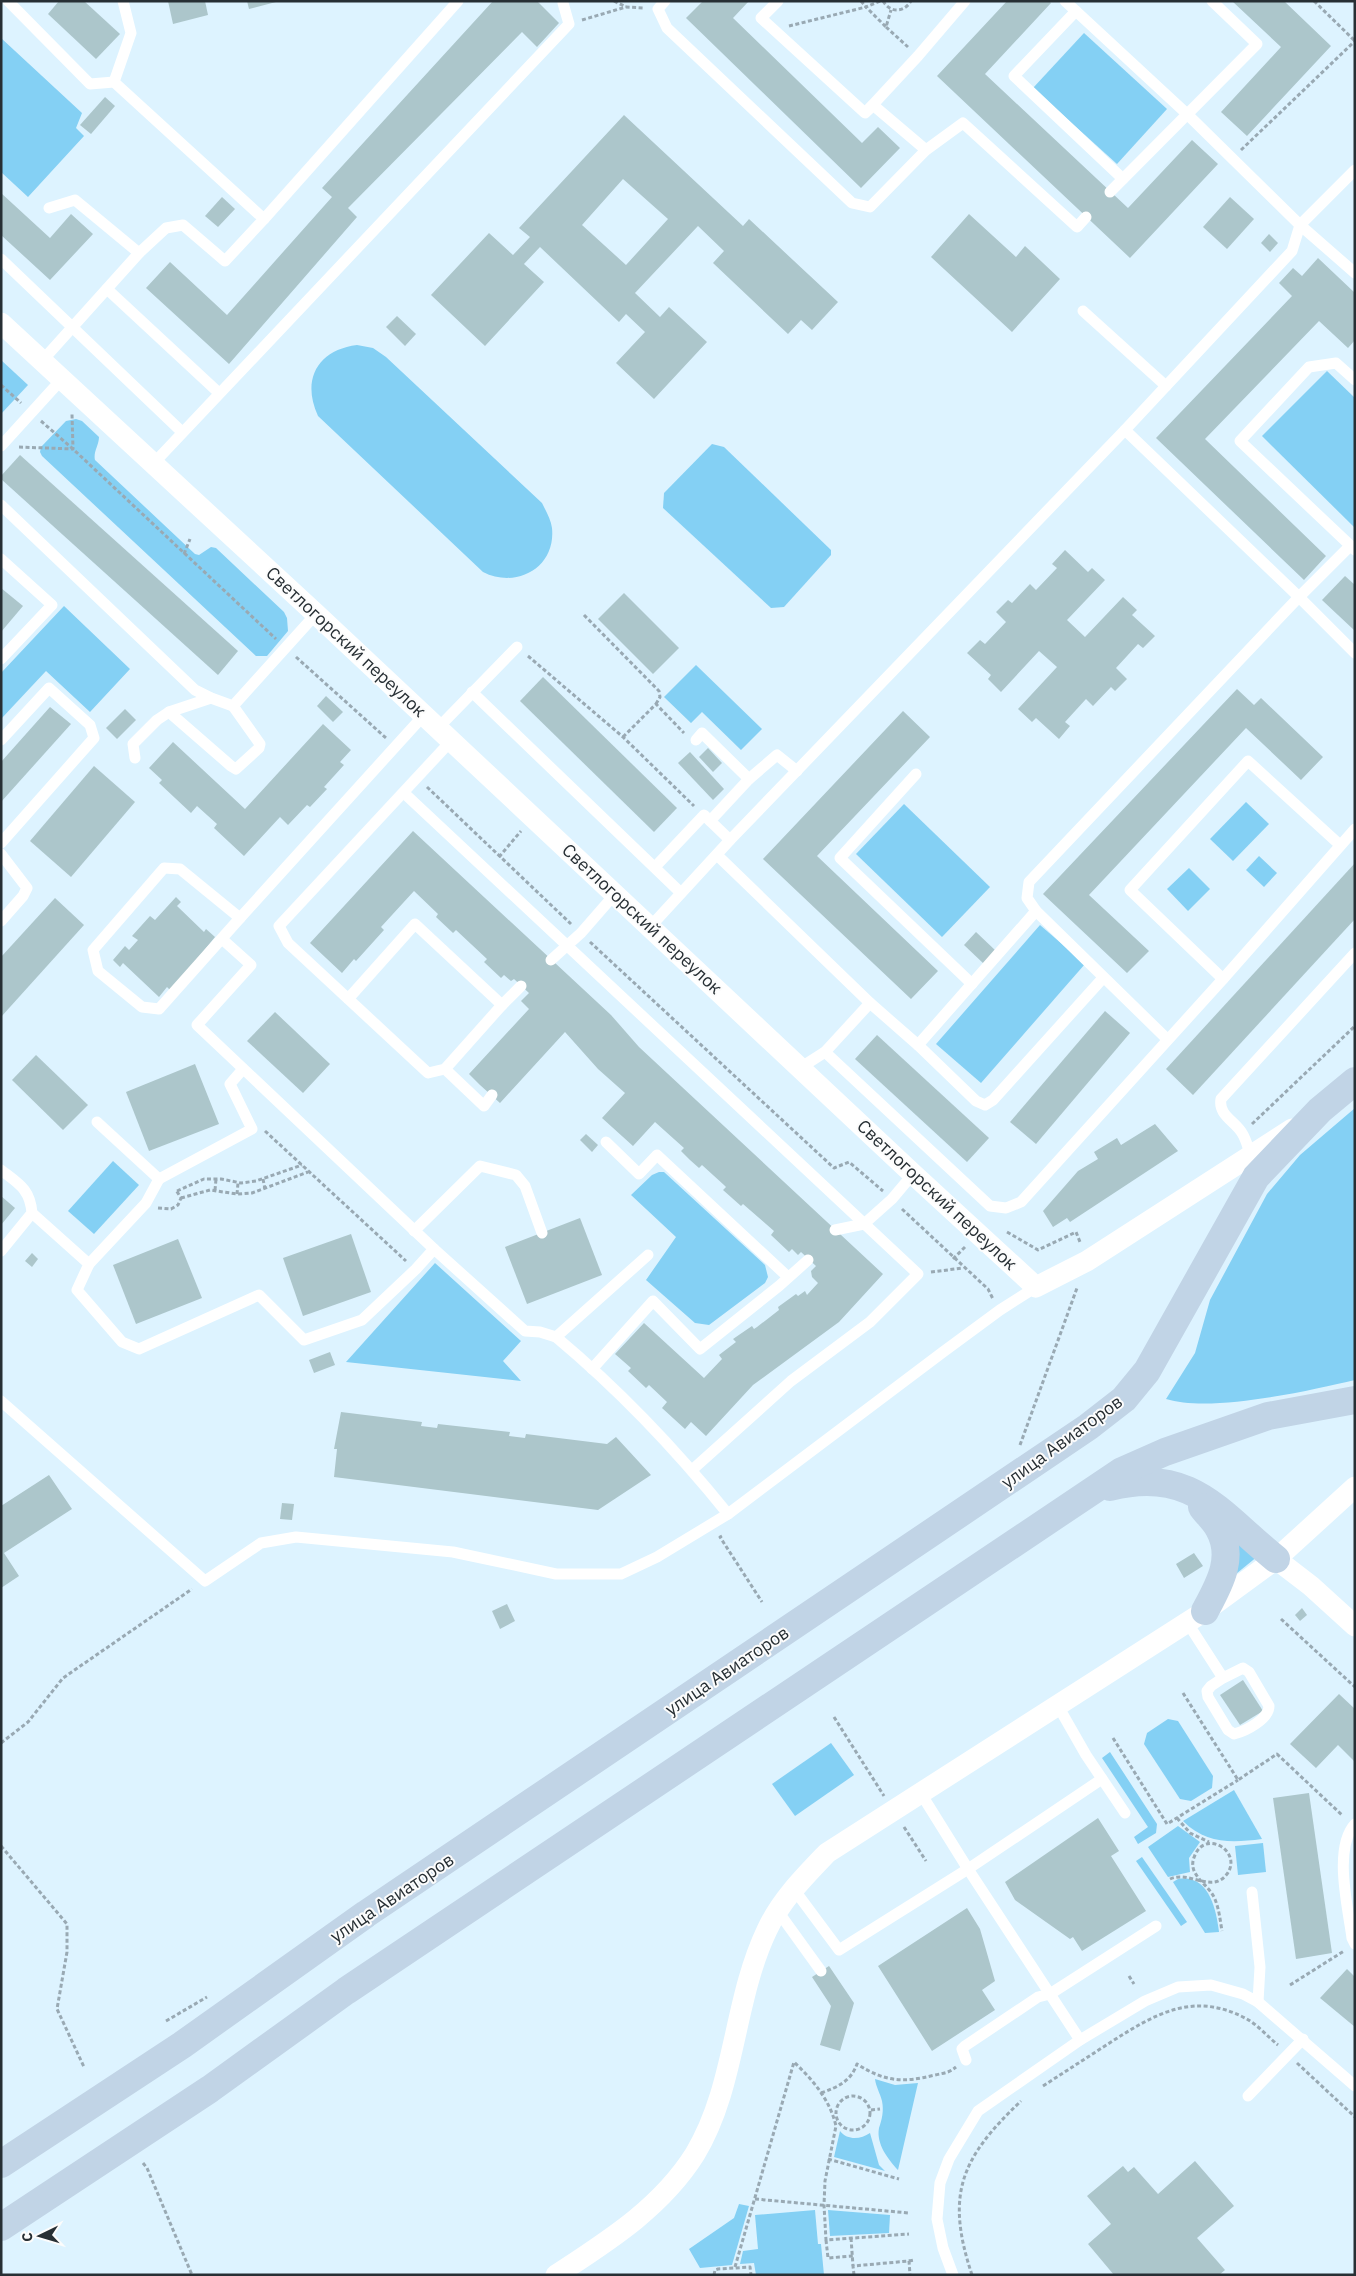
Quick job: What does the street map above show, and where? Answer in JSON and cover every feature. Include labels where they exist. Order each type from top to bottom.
[{"type":"main road","name":"улица Авиаторов","points":[[1,2164],[182,2045],[366,1914],[1088,1427],[1124,1399],[1147,1371],[1256,1177],[1320,1110],[1355,1081]]},
{"type":"main road","points":[[1,2227],[210,2089],[346,1991],[1122,1471],[1165,1452],[1268,1416],[1355,1400]]},
{"type":"main road","points":[[1090,1493],[1144,1481],[1175,1484],[1213,1503],[1276,1559]]},
{"type":"main road","points":[[1190,1492],[1219,1530],[1224,1546],[1226,1563],[1222,1580],[1196,1617]]},
{"type":"street","name":"Светлогорский переулок","points":[[1,323],[316,614],[1036,1287]]},
{"type":"street","points":[[1036,1287],[1087,1261],[1320,1110]]},
{"type":"street","points":[[556,2275],[640,2218],[666,2193],[695,2153],[717,2104],[753,1966],[766,1931],[777,1910],[796,1885],[828,1853],[920,1792],[1196,1617],[1276,1559],[1355,1488]]},
{"type":"street","points":[[1276,1559],[1311,1586],[1355,1626]]},
{"type":"lane","points":[[8,1],[90,84],[114,82],[264,219]]},
{"type":"lane","points":[[114,82],[131,33],[123,1]]},
{"type":"lane","points":[[42,361],[139,253],[166,228],[183,225],[225,261],[458,1]]},
{"type":"lane","points":[[778,1],[761,18],[865,113],[918,56],[965,1]]},
{"type":"lane","points":[[1065,1],[1187,114],[1300,225],[1355,273]]},
{"type":"lane","points":[[1110,192],[1257,44],[1212,1]]},
{"type":"lane","points":[[152,464],[569,24],[562,3]]},
{"type":"lane","points":[[662,5],[667,28],[852,203],[870,208],[926,150],[963,124],[1077,227],[1086,217]]},
{"type":"lane","points":[[1076,11],[1014,76],[1123,179]]},
{"type":"lane","points":[[873,105],[926,150]]},
{"type":"lane","points":[[650,926],[730,840],[1125,430],[1292,251],[1300,225],[1355,170]]},
{"type":"lane","points":[[50,208],[75,200],[139,253]]},
{"type":"lane","points":[[1,259],[182,432]]},
{"type":"lane","points":[[107,289],[219,393]]},
{"type":"lane","points":[[1083,310],[1166,386]]},
{"type":"lane","points":[[1167,1039],[1036,911],[1027,898],[1030,882],[1299,597],[1352,548],[1240,441],[1309,367],[1336,363],[1355,380]]},
{"type":"lane","points":[[6,446],[31,413],[61,380]]},
{"type":"lane","points":[[1125,430],[1355,653]]},
{"type":"lane","points":[[1,505],[195,690],[233,706],[260,744],[253,754],[236,769],[169,712]]},
{"type":"lane","points":[[1,560],[52,605],[1,659]]},
{"type":"lane","points":[[233,706],[284,647],[316,614]]},
{"type":"lane","points":[[517,646],[438,728],[404,793],[279,926],[288,943],[428,1073],[445,1069],[521,986]]},
{"type":"lane","points":[[1,740],[49,688],[90,726],[94,738],[1,843]]},
{"type":"lane","points":[[472,692],[681,893]]},
{"type":"lane","points":[[135,758],[133,744],[157,720],[169,712],[211,698]]},
{"type":"lane","points":[[240,918],[180,869],[164,868],[94,950],[98,971],[142,1007],[159,1009],[395,747],[438,728]]},
{"type":"lane","points":[[696,740],[702,733],[749,779]]},
{"type":"lane","points":[[655,866],[777,755],[797,771]]},
{"type":"lane","points":[[1223,979],[1130,890],[1248,761],[1340,845]]},
{"type":"lane","points":[[916,774],[840,858],[972,984]]},
{"type":"lane","points":[[404,793],[918,1274],[870,1322],[791,1381],[692,1470]]},
{"type":"lane","points":[[707,818],[730,840]]},
{"type":"lane","points":[[825,1052],[990,1206],[1006,1208],[1021,1202],[1223,979],[1355,829]]},
{"type":"lane","points":[[1,854],[26,888],[23,896],[1,921]]},
{"type":"lane","points":[[717,854],[870,1003],[918,1045],[976,1101],[985,1105],[993,1100],[1103,978]]},
{"type":"lane","points":[[551,960],[580,933],[615,894]]},
{"type":"lane","points":[[918,1045],[1036,911]]},
{"type":"lane","points":[[348,999],[415,924],[502,1005]]},
{"type":"lane","points":[[222,939],[251,965],[197,1025],[414,1231],[524,1330],[540,1332],[556,1338],[592,1369],[692,1470],[728,1514]]},
{"type":"lane","points":[[1251,1156],[1242,1133],[1222,1112],[1221,1100],[1355,953]]},
{"type":"lane","points":[[800,1068],[825,1052],[870,1003]]},
{"type":"lane","points":[[242,1069],[230,1084],[252,1129],[159,1179],[146,1204],[89,1264],[77,1290],[122,1342],[139,1349],[259,1295],[304,1340],[362,1320],[416,1270],[434,1249]]},
{"type":"lane","points":[[445,1069],[484,1106],[492,1095]]},
{"type":"lane","points":[[97,1122],[159,1179]]},
{"type":"lane","points":[[606,1142],[639,1174],[657,1155],[788,1277]]},
{"type":"lane","points":[[414,1231],[480,1166],[516,1174],[524,1186],[542,1232]]},
{"type":"lane","points":[[1,1170],[26,1190],[31,1200],[32,1213],[1,1251]]},
{"type":"lane","points":[[835,1230],[864,1224],[892,1199],[913,1174]]},
{"type":"lane","points":[[32,1213],[89,1264]]},
{"type":"lane","points":[[556,1338],[648,1255]]},
{"type":"lane","points":[[592,1369],[653,1301],[700,1349],[779,1286],[808,1260]]},
{"type":"lane","points":[[1,1401],[204,1581],[261,1543],[296,1537],[453,1552],[556,1574],[621,1574],[657,1557],[728,1514],[964,1336],[1036,1287]]},
{"type":"lane","points":[[1196,1617],[1223,1678]]},
{"type":"lane","points":[[1243,1668],[1249,1672],[1269,1706],[1269,1712],[1240,1733],[1234,1734],[1228,1730],[1208,1697],[1207,1691],[1223,1678],[1243,1668]]},
{"type":"lane","points":[[1058,1706],[1125,1813]]},
{"type":"lane","points":[[796,1885],[839,1950],[968,1869],[1102,1779]]},
{"type":"lane","points":[[920,1792],[1080,2040]]},
{"type":"lane","points":[[1354,1825],[1344,1842],[1344,1866],[1350,1928],[1355,1944]]},
{"type":"lane","points":[[1252,1892],[1260,1967],[1258,2002]]},
{"type":"lane","points":[[777,1910],[821,1971]]},
{"type":"lane","points":[[966,2060],[962,2054],[962,2049],[965,2046],[1038,1997],[1050,1994],[1156,1926]]},
{"type":"lane","points":[[953,2275],[943,2248],[937,2219],[940,2183],[949,2159],[978,2111],[1080,2040],[1145,2001],[1178,1987],[1212,1985],[1242,1994],[1258,2002],[1355,2086]]},
{"type":"lane","points":[[1248,2096],[1303,2039]]},
{"type":"path","points":[[614,1],[626,7]]},
{"type":"path","points":[[634,1],[635,7]]},
{"type":"path","points":[[861,1],[918,56]]},
{"type":"path","points":[[774,30],[866,7],[882,1],[891,10],[901,10],[911,1]]},
{"type":"path","points":[[1232,159],[1355,41],[1314,1]]},
{"type":"path","points":[[569,24],[626,7],[662,5]]},
{"type":"path","points":[[886,27],[891,10]]},
{"type":"path","points":[[1,385],[73,449],[284,647],[395,747]]},
{"type":"path","points":[[72,409],[73,449]]},
{"type":"path","points":[[6,446],[73,449]]},
{"type":"path","points":[[184,554],[190,540]]},
{"type":"path","points":[[584,616],[659,691],[660,697],[656,704],[623,737]]},
{"type":"path","points":[[517,646],[623,737],[707,818]]},
{"type":"path","points":[[656,704],[691,740],[696,740]]},
{"type":"path","points":[[422,782],[580,933],[834,1168],[850,1162],[988,1289]]},
{"type":"path","points":[[1242,1133],[1355,1026]]},
{"type":"path","points":[[252,1129],[264,1130],[416,1270]]},
{"type":"path","points":[[176,1191],[204,1180],[216,1179],[247,1183],[302,1166]]},
{"type":"path","points":[[146,1204],[152,1207],[171,1208],[178,1205],[181,1198],[201,1191],[215,1190],[237,1194],[265,1189],[308,1172]]},
{"type":"path","points":[[159,1179],[176,1191],[181,1198]]},
{"type":"path","points":[[215,1190],[216,1179]]},
{"type":"path","points":[[263,1179],[265,1189]]},
{"type":"path","points":[[237,1194],[238,1182]]},
{"type":"path","points":[[1004,1230],[1038,1250],[1076,1232],[1087,1261],[1020,1445],[1012,1451]]},
{"type":"path","points":[[918,1274],[963,1268]]},
{"type":"path","points":[[720,1537],[762,1602]]},
{"type":"path","points":[[1,1743],[28,1722],[63,1678],[204,1581]]},
{"type":"path","points":[[1281,1619],[1355,1687]]},
{"type":"path","points":[[1183,1693],[1238,1780]]},
{"type":"path","points":[[834,1717],[885,1796]]},
{"type":"path","points":[[1113,1738],[1167,1824],[1277,1754],[1354,1825]]},
{"type":"path","points":[[1170,1879],[1185,1876],[1208,1883],[1224,1878],[1229,1872],[1230,1855],[1225,1848],[1190,1833],[1177,1818]]},
{"type":"path","points":[[904,1827],[926,1861]]},
{"type":"path","points":[[1210,1842],[1202,1845],[1196,1852],[1192,1861],[1193,1871],[1200,1881],[1207,1886],[1214,1898],[1222,1931]]},
{"type":"path","points":[[1,1846],[67,1924],[67,1952],[57,2009],[84,2067]]},
{"type":"path","points":[[1290,1985],[1355,1944]]},
{"type":"path","points":[[1129,1976],[1134,1984]]},
{"type":"path","points":[[166,2021],[209,1996]]},
{"type":"path","points":[[1041,2087],[1148,2019],[1177,2008],[1193,2005],[1213,2007],[1247,2019],[1288,2054],[1355,2117]]},
{"type":"path","points":[[821,2093],[837,2087],[853,2075],[857,2064],[881,2077],[909,2081],[948,2073],[966,2060]]},
{"type":"path","points":[[735,2267],[794,2062],[812,2079],[836,2118],[843,2127],[857,2130],[867,2122],[870,2110],[864,2099],[852,2095],[840,2102],[836,2108],[836,2118],[836,2126],[834,2142],[828,2159],[824,2205],[828,2258],[852,2256]]},
{"type":"path","points":[[972,2275],[960,2235],[958,2218],[966,2171],[972,2156],[993,2128],[1024,2098]]},
{"type":"path","points":[[870,2110],[880,2109]]},
{"type":"path","points":[[828,2159],[899,2179]]},
{"type":"path","points":[[143,2163],[147,2168],[192,2275]]},
{"type":"path","points":[[755,2199],[909,2213]]},
{"type":"path","points":[[826,2240],[909,2234]]},
{"type":"path","points":[[851,2238],[854,2275]]},
{"type":"path","points":[[854,2266],[914,2260]]},
{"type":"path","points":[[909,2261],[910,2275]]},
{"type":"path","points":[[714,2275],[715,2270],[735,2267],[750,2267],[751,2275]]},
{"type":"shaded area","points":[[1084,33],[1167,109],[1117,164],[1033,88]]},
{"type":"shaded area","points":[[1,38],[82,113],[76,128],[84,136],[28,197],[1,172]]},
{"type":"shaded area","points":[[357,345],[373,348],[386,357],[542,503],[552,528],[552,542],[548,554],[541,564],[520,576],[508,578],[496,577],[483,572],[318,416],[311,390],[316,368],[332,353]]},
{"type":"shaded area","points":[[1,360],[28,385],[1,414]]},
{"type":"shaded area","points":[[1327,371],[1355,398],[1355,528],[1262,436]]},
{"type":"shaded area","points":[[76,419],[82,421],[99,437],[95,460],[195,554],[199,555],[211,547],[216,548],[284,612],[287,618],[288,631],[267,656],[256,656],[42,456],[40,452],[41,447],[66,421]]},
{"type":"shaded area","points":[[712,444],[724,447],[831,550],[831,555],[784,607],[771,608],[663,508],[664,493]]},
{"type":"shaded area","points":[[64,606],[130,669],[90,712],[46,671],[1,719],[1,673]]},
{"type":"shaded area","points":[[696,665],[762,729],[741,750],[702,712],[691,723],[664,697]]},
{"type":"shaded area","points":[[1246,802],[1269,824],[1233,861],[1210,839]]},
{"type":"shaded area","points":[[904,804],[990,887],[942,937],[856,854]]},
{"type":"shaded area","points":[[1259,856],[1277,873],[1264,887],[1246,870]]},
{"type":"shaded area","points":[[1189,868],[1210,889],[1188,911],[1167,889]]},
{"type":"shaded area","points":[[1040,925],[1085,964],[981,1083],[936,1044]]},
{"type":"shaded area","points":[[1355,1108],[1355,1380],[1286,1395],[1233,1402],[1185,1403],[1166,1399],[1195,1353],[1210,1300],[1267,1194],[1300,1155]]},
{"type":"shaded area","points":[[113,1161],[139,1185],[94,1234],[68,1211]]},
{"type":"shaded area","points":[[664,1172],[765,1265],[768,1277],[765,1283],[709,1325],[695,1323],[646,1280],[676,1237],[631,1195],[652,1175]]},
{"type":"shaded area","points":[[435,1263],[521,1341],[503,1361],[521,1381],[346,1362]]},
{"type":"shaded area","points":[[1230,1536],[1258,1556],[1231,1578]]},
{"type":"shaded area","points":[[1168,1719],[1178,1721],[1213,1776],[1212,1788],[1191,1801],[1180,1799],[1144,1744],[1147,1733]]},
{"type":"shaded area","points":[[831,1743],[854,1775],[795,1816],[772,1784]]},
{"type":"shaded area","points":[[1110,1752],[1157,1824],[1156,1833],[1138,1844],[1134,1837],[1148,1827],[1102,1758]]},
{"type":"shaded area","points":[[1234,1790],[1262,1839],[1229,1841],[1210,1838],[1192,1829],[1183,1821]]},
{"type":"shaded area","points":[[1178,1826],[1200,1842],[1189,1858],[1190,1872],[1168,1877],[1148,1847]]},
{"type":"shaded area","points":[[1263,1843],[1266,1872],[1238,1875],[1235,1846]]},
{"type":"shaded area","points":[[1142,1857],[1187,1922],[1181,1926],[1136,1861]]},
{"type":"shaded area","points":[[1178,1879],[1189,1879],[1197,1882],[1204,1888],[1213,1904],[1219,1932],[1205,1933],[1173,1882]]},
{"type":"shaded area","points":[[875,2079],[895,2085],[918,2083],[898,2170],[887,2156],[879,2140],[883,2105]]},
{"type":"shaded area","points":[[840,2131],[851,2138],[863,2137],[870,2133],[879,2165],[885,2171],[834,2157]]},
{"type":"shaded area","points":[[739,2204],[749,2206],[732,2265],[700,2268],[689,2249],[734,2218]]},
{"type":"shaded area","points":[[815,2210],[818,2244],[821,2244],[824,2275],[756,2275],[754,2263],[740,2264],[743,2251],[758,2249],[755,2215]]},
{"type":"shaded area","points":[[828,2210],[890,2215],[889,2233],[830,2236]]},
{"type":"building","points":[[59,1],[84,1],[120,34],[96,59],[48,14]]},
{"type":"building","points":[[168,1],[205,1],[208,15],[173,24]]},
{"type":"building","points":[[247,1],[275,1],[276,2],[249,9]]},
{"type":"building","points":[[493,1],[537,1],[559,23],[537,47],[522,32],[348,208],[357,217],[229,364],[146,288],[170,262],[227,315],[332,197],[322,188]]},
{"type":"building","points":[[703,1],[749,1],[733,18],[862,143],[878,127],[900,148],[861,188],[686,18]]},
{"type":"building","points":[[1007,1],[1049,1],[1051,3],[985,74],[1128,208],[1192,140],[1218,164],[1130,258],[937,76]]},
{"type":"building","points":[[1232,1],[1284,1],[1331,46],[1247,136],[1221,112],[1281,47]]},
{"type":"building","points":[[105,97],[115,106],[91,134],[80,125]]},
{"type":"building","points":[[624,115],[743,226],[749,219],[838,302],[812,330],[801,320],[788,334],[713,263],[724,251],[698,226],[635,293],[660,317],[669,307],[707,342],[654,399],[616,363],[645,332],[626,314],[619,322],[540,247],[524,264],[544,282],[485,346],[431,295],[489,233],[513,255],[530,237],[519,228]],"holes":[[[623,179],[668,219],[626,265],[582,225]]]},
{"type":"building","points":[[1,193],[50,238],[71,214],[93,234],[50,280],[1,235]]},
{"type":"building","points":[[222,197],[235,209],[218,227],[205,216]]},
{"type":"building","points":[[1230,197],[1254,219],[1227,249],[1203,227]]},
{"type":"building","points":[[969,214],[1016,257],[1025,246],[1060,279],[1012,332],[931,257]]},
{"type":"building","points":[[1269,234],[1278,243],[1270,252],[1261,243]]},
{"type":"building","points":[[1318,258],[1355,293],[1355,340],[1348,348],[1319,321],[1205,439],[1326,556],[1304,580],[1156,438],[1292,296],[1279,283],[1293,268],[1302,276]]},
{"type":"building","points":[[397,316],[416,334],[405,346],[386,327]]},
{"type":"building","points":[[20,455],[238,651],[218,675],[1,479],[1,476]]},
{"type":"building","points":[[1065,550],[1088,572],[1092,568],[1105,580],[1067,620],[1085,637],[1123,597],[1137,610],[1132,615],[1155,636],[1143,648],[1138,644],[1116,668],[1127,679],[1115,691],[1111,687],[1093,706],[1086,699],[1065,722],[1070,726],[1059,739],[1036,718],[1032,722],[1018,709],[1057,667],[1039,651],[1001,692],[988,679],[991,675],[967,653],[980,640],[985,644],[1006,622],[996,612],[1008,600],[1012,603],[1030,584],[1036,590],[1057,568],[1052,564]]},
{"type":"building","points":[[1345,576],[1355,585],[1355,631],[1322,600]]},
{"type":"building","points":[[1,588],[23,606],[1,632]]},
{"type":"building","points":[[624,593],[679,648],[653,674],[598,619]]},
{"type":"building","points":[[543,677],[677,808],[654,832],[520,701]]},
{"type":"building","points":[[1237,689],[1254,705],[1261,698],[1323,757],[1301,780],[1246,728],[1089,895],[1149,951],[1127,973],[1043,894]]},
{"type":"building","points":[[326,696],[343,712],[333,722],[317,706]]},
{"type":"building","points":[[50,707],[71,724],[1,802],[1,762]]},
{"type":"building","points":[[125,709],[136,720],[117,739],[106,728]]},
{"type":"building","points":[[903,711],[930,737],[817,856],[938,971],[911,999],[763,859]]},
{"type":"building","points":[[323,724],[351,750],[340,762],[344,765],[324,787],[327,789],[310,807],[307,805],[288,825],[280,817],[244,856],[214,828],[217,824],[197,806],[191,813],[159,783],[162,780],[149,768],[173,742],[245,809]]},
{"type":"building","points":[[708,748],[722,763],[713,772],[699,757]]},
{"type":"building","points":[[690,752],[724,789],[713,800],[678,763]]},
{"type":"building","points":[[94,766],[135,802],[71,877],[30,841]]},
{"type":"building","points":[[413,831],[611,1015],[639,1047],[883,1274],[839,1322],[753,1385],[706,1436],[691,1422],[685,1429],[662,1408],[667,1402],[649,1385],[646,1388],[628,1371],[631,1368],[615,1354],[644,1323],[704,1378],[722,1359],[719,1355],[736,1342],[733,1339],[752,1326],[754,1329],[757,1327],[779,1310],[778,1307],[796,1294],[798,1296],[805,1291],[807,1295],[818,1283],[812,1277],[811,1271],[816,1266],[801,1252],[798,1255],[792,1249],[789,1252],[771,1235],[774,1231],[743,1204],[741,1206],[723,1190],[726,1187],[702,1165],[699,1168],[690,1160],[681,1151],[684,1148],[655,1122],[633,1146],[602,1118],[625,1093],[598,1069],[565,1032],[500,1103],[480,1085],[469,1074],[529,1009],[521,1001],[529,993],[514,979],[511,981],[504,975],[501,978],[484,962],[487,959],[456,930],[453,933],[436,917],[438,914],[414,891],[381,927],[384,930],[356,961],[354,959],[342,973],[310,943]]},
{"type":"building","points":[[1355,863],[1355,919],[1193,1095],[1166,1069]]},
{"type":"building","points":[[176,897],[181,902],[177,906],[204,932],[206,929],[215,937],[171,991],[167,987],[159,997],[123,963],[120,967],[113,960],[125,946],[129,950],[138,940],[132,936],[150,916],[155,920]]},
{"type":"building","points":[[55,898],[84,925],[1,1017],[1,957]]},
{"type":"building","points":[[976,932],[996,951],[984,964],[964,945]]},
{"type":"building","points":[[1105,1011],[1130,1033],[1036,1144],[1010,1122]]},
{"type":"building","points":[[275,1012],[330,1064],[303,1093],[247,1041]]},
{"type":"building","points":[[877,1035],[989,1138],[967,1162],[855,1059]]},
{"type":"building","points":[[36,1055],[88,1105],[63,1130],[12,1080]]},
{"type":"building","points":[[195,1064],[219,1124],[149,1151],[126,1092]]},
{"type":"building","points":[[1155,1124],[1178,1151],[1070,1222],[1067,1218],[1053,1227],[1043,1211],[1078,1171],[1098,1159],[1094,1152],[1117,1138],[1121,1145]]},
{"type":"building","points":[[586,1134],[598,1145],[592,1152],[580,1140]]},
{"type":"building","points":[[1,1196],[15,1208],[1,1225]]},
{"type":"building","points":[[580,1218],[602,1275],[527,1304],[505,1247]]},
{"type":"building","points":[[351,1234],[371,1292],[303,1316],[283,1258]]},
{"type":"building","points":[[178,1239],[202,1298],[136,1324],[113,1265]]},
{"type":"building","points":[[32,1253],[38,1259],[32,1267],[25,1261]]},
{"type":"building","points":[[330,1352],[335,1365],[314,1373],[309,1360]]},
{"type":"building","points":[[341,1412],[422,1422],[421,1426],[437,1428],[438,1424],[510,1432],[509,1436],[525,1438],[526,1434],[607,1444],[616,1437],[651,1475],[598,1510],[334,1477],[337,1449],[334,1449]]},
{"type":"building","points":[[49,1475],[72,1509],[4,1553],[19,1576],[1,1588],[1,1506]]},
{"type":"building","points":[[282,1503],[294,1504],[292,1520],[280,1519]]},
{"type":"building","points":[[1194,1553],[1203,1566],[1184,1578],[1176,1564]]},
{"type":"building","points":[[507,1604],[515,1621],[500,1629],[492,1611]]},
{"type":"building","points":[[1302,1608],[1307,1615],[1300,1621],[1295,1615]]},
{"type":"building","points":[[1243,1680],[1263,1711],[1240,1725],[1220,1695]]},
{"type":"building","points":[[1339,1694],[1355,1709],[1355,1762],[1338,1745],[1316,1768],[1290,1744]]},
{"type":"building","points":[[1309,1793],[1332,1953],[1296,1959],[1273,1798]]},
{"type":"building","points":[[1098,1818],[1119,1851],[1111,1856],[1146,1911],[1082,1951],[1073,1937],[1070,1939],[1015,1900],[1005,1882]]},
{"type":"building","points":[[967,1908],[980,1929],[995,1981],[982,1990],[995,2010],[932,2051],[878,1966]]},
{"type":"building","points":[[829,1966],[854,2003],[840,2051],[820,2045],[831,2006],[812,1977]]},
{"type":"building","points":[[1347,1969],[1355,1977],[1355,2027],[1320,1998]]},
{"type":"building","points":[[1195,2161],[1234,2206],[1197,2238],[1225,2270],[1219,2275],[1114,2275],[1088,2244],[1111,2224],[1087,2196],[1123,2166],[1128,2172],[1134,2167],[1158,2194]]}]
